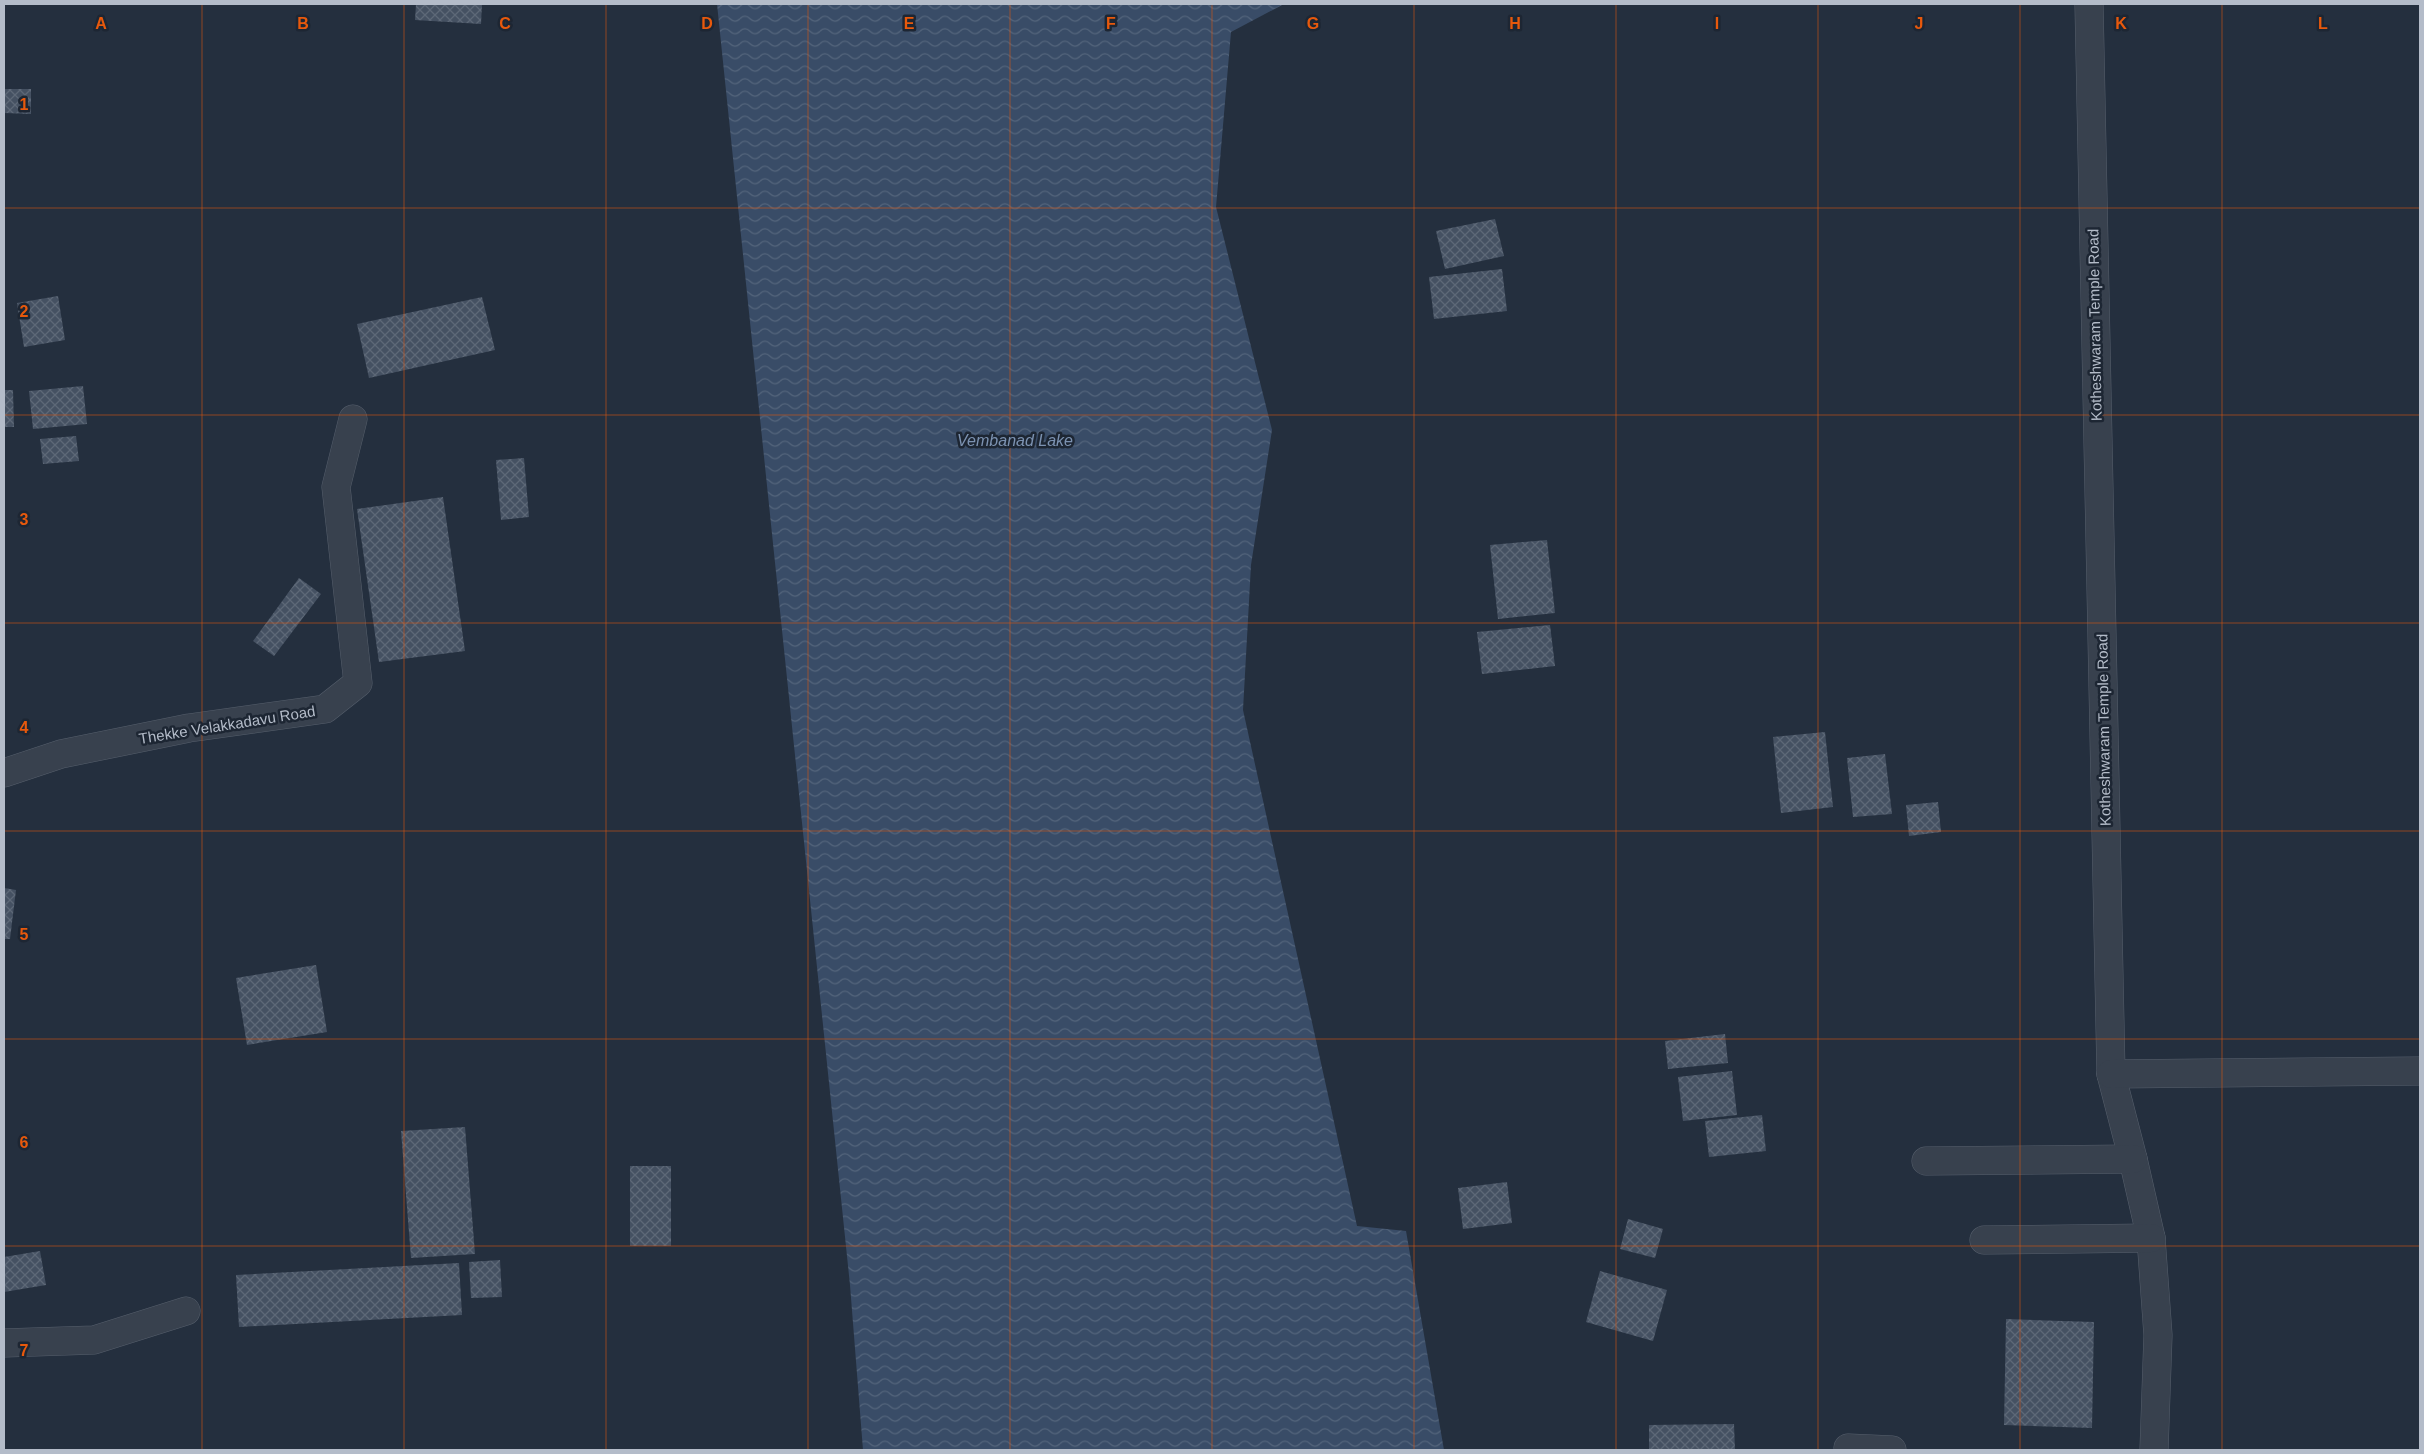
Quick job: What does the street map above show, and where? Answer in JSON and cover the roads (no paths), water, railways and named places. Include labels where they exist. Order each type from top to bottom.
[{"type":"street","name":"Kotheshwaram Temple Road","points":[[2089,4],[2111,1074],[2151,1238],[2158,1335],[2154,1450]]},
{"type":"street","name":"Thekke Velakkadavu Road","points":[[4,773],[61,754],[189,728],[325,709],[358,683],[336,488],[353,419]]},
{"type":"street","points":[[2111,1074],[2420,1071]]},
{"type":"street","points":[[1926,1161],[2133,1159]]},
{"type":"street","points":[[1984,1240],[2151,1238]]},
{"type":"street","points":[[4,1343],[94,1340],[186,1311]]},
{"type":"street","points":[[1848,1448],[1892,1450]]},
{"type":"water","name":"Vembanad Lake","points":[[717,4],[1284,4],[1231,32],[1216,207],[1272,430],[1251,565],[1243,710],[1357,1226],[1406,1231],[1444,1450],[863,1450],[850,1285]]}]
